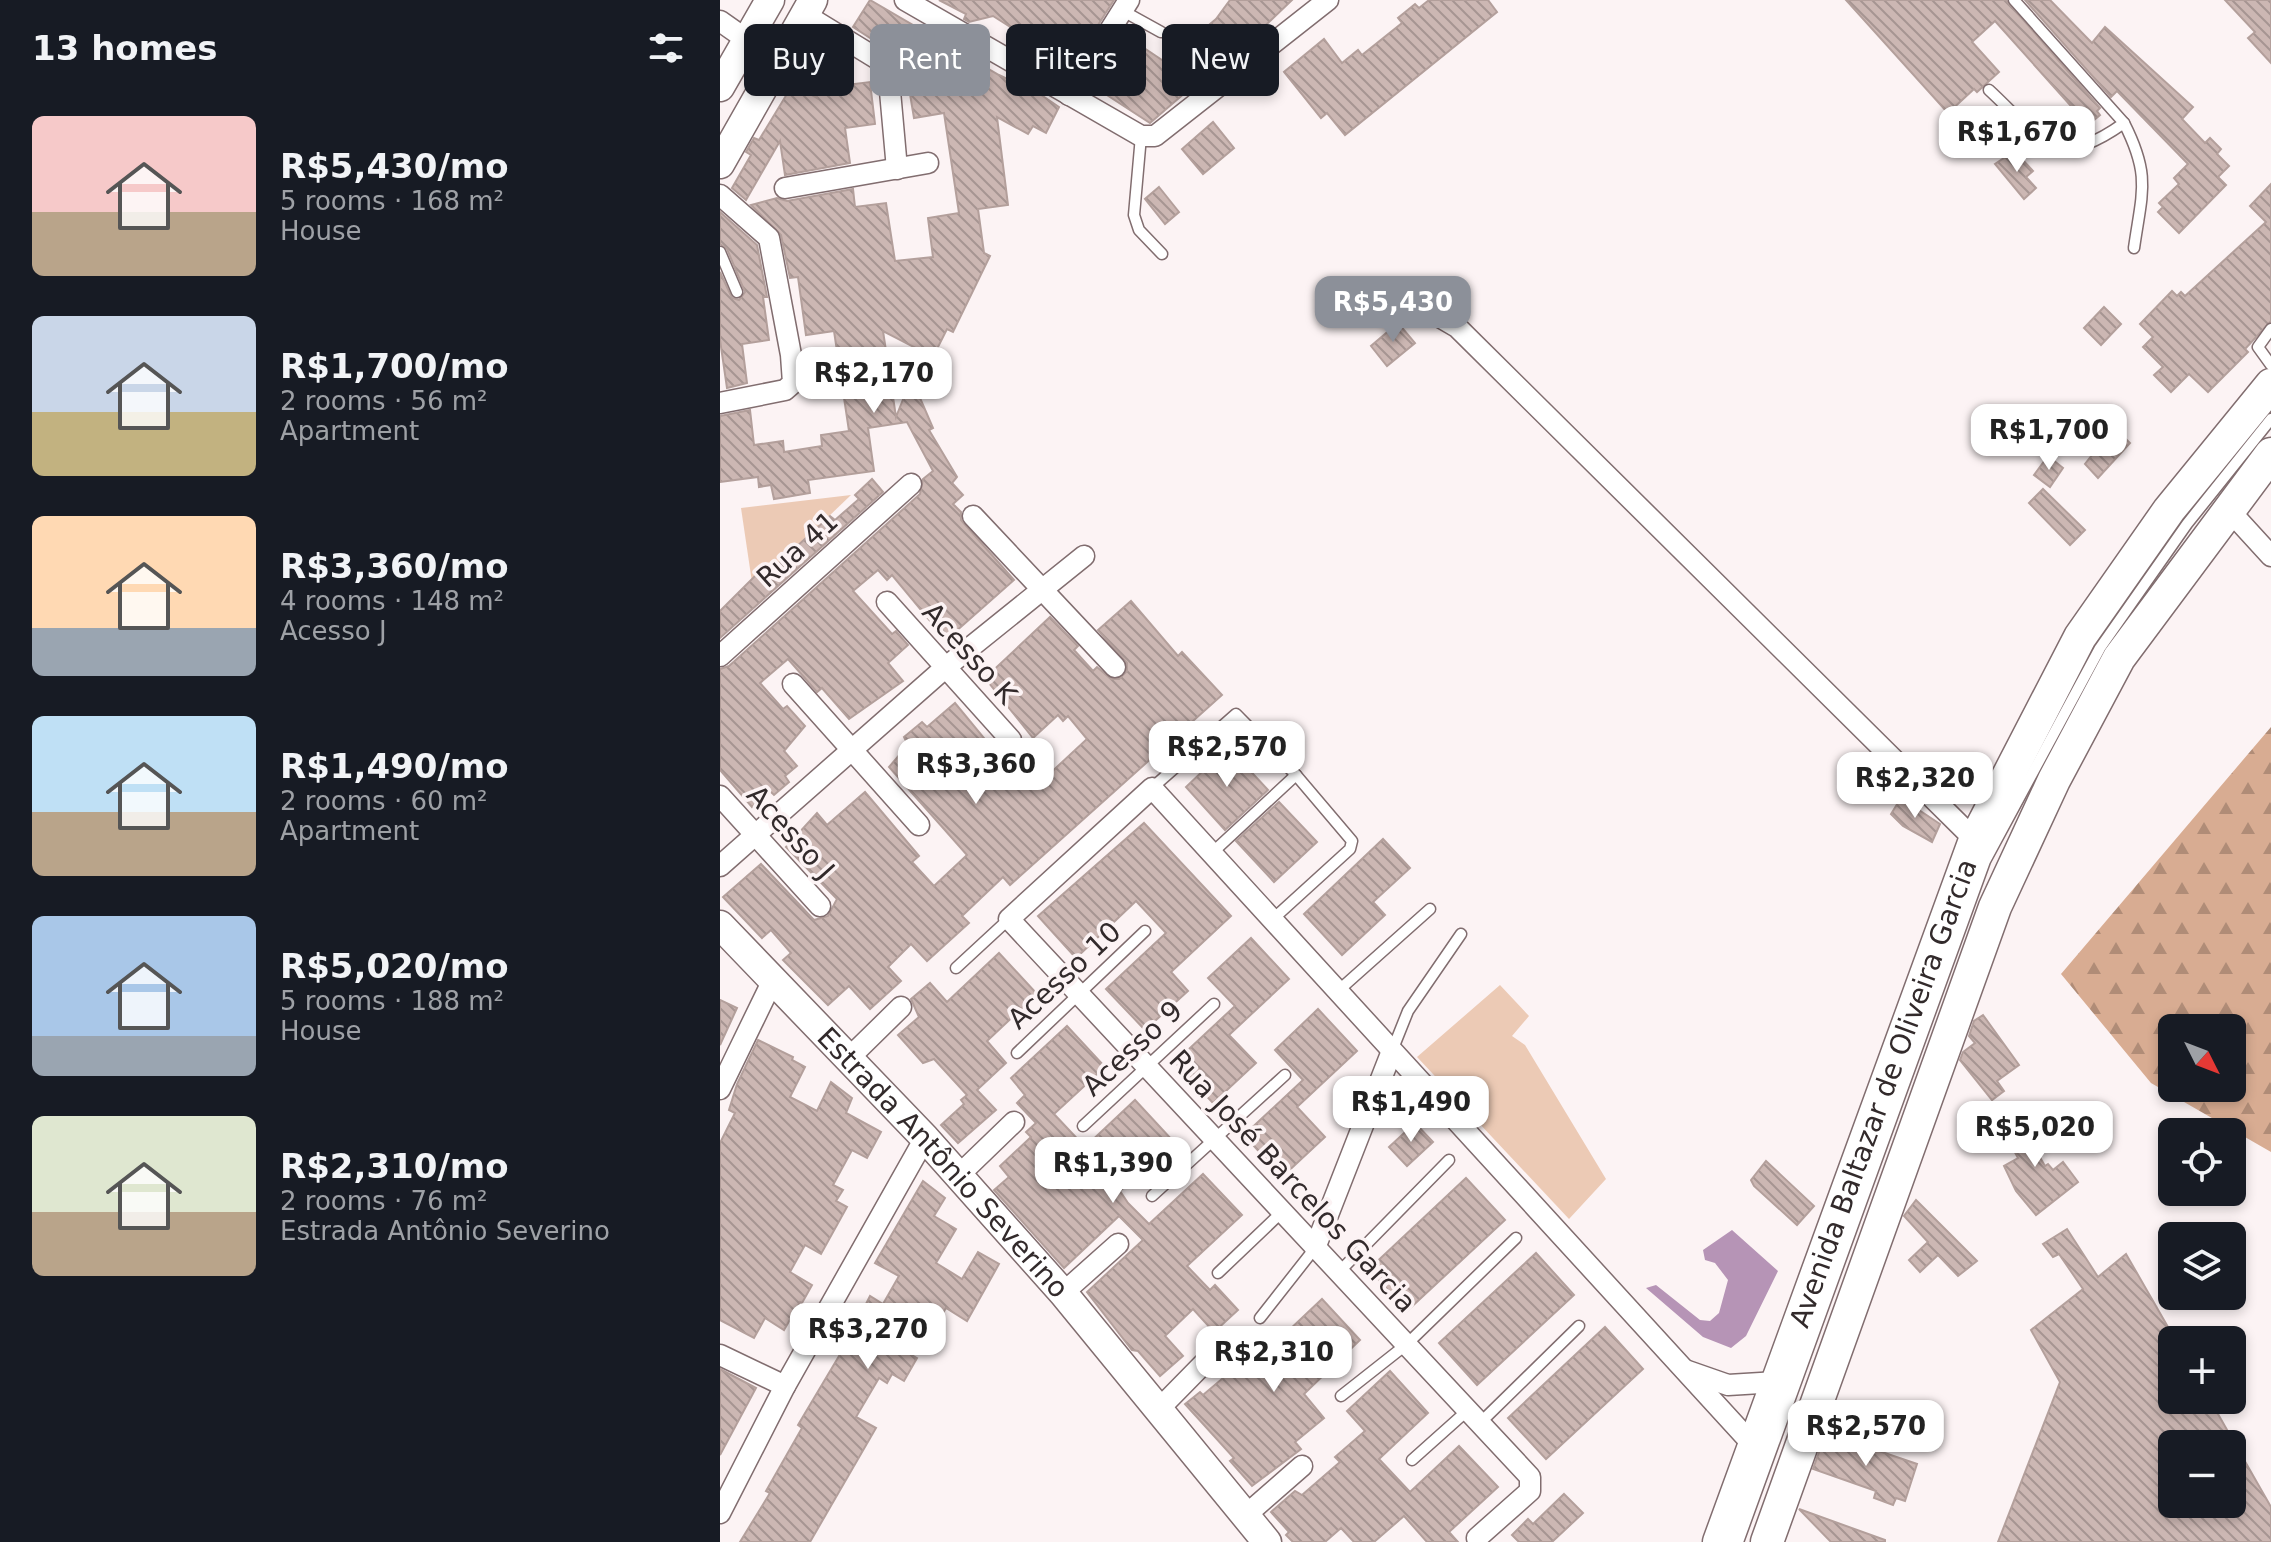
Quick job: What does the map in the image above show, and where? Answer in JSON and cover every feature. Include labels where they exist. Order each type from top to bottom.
[{"type":"main road","points":[[756,24],[770,0]]},
{"type":"main road","points":[[723,78],[744,44]]},
{"type":"main road","points":[[720,164],[758,96]]},
{"type":"main road","name":"Avenida Baltazar de Oliveira Garcia","points":[[1719,1542],[1754,1446],[1785,1385],[1792,1339],[1975,840],[2080,637],[2169,510],[2271,385]]},
{"type":"main road","name":"Avenida Baltazar de Oliveira Garcia","points":[[1767,1542],[1995,907],[2054,780],[2119,658],[2271,454]]},
{"type":"main road","name":"Estrada Antônio Severino","points":[[720,925],[925,1138],[1063,1293],[1267,1542]]},
{"type":"street","points":[[905,0],[1006,59]]},
{"type":"street","points":[[1071,96],[1141,136],[1155,136],[1320,3]]},
{"type":"street","points":[[1114,24],[1126,6]]},
{"type":"street","points":[[809,7],[877,57],[888,69],[897,169]]},
{"type":"street","points":[[720,21],[744,37]]},
{"type":"street","points":[[785,188],[928,163]]},
{"type":"street","points":[[720,195],[769,238],[791,355],[790,387],[720,403]]},
{"type":"street","points":[[1421,306],[1457,327],[1975,840]]},
{"type":"street","name":"Rua 41","points":[[720,656],[911,484]]},
{"type":"street","points":[[2228,509],[2271,556]]},
{"type":"street","points":[[973,516],[1115,667]]},
{"type":"street","points":[[720,866],[946,667],[1084,556]]},
{"type":"street","name":"Acesso K","points":[[887,602],[1011,740]]},
{"type":"street","points":[[793,684],[919,825]]},
{"type":"street","points":[[1009,919],[1152,788],[1754,1446]]},
{"type":"street","name":"Acesso J","points":[[720,796],[820,906]]},
{"type":"street","name":"Rua José Barcelos Garcia","points":[[1009,919],[1530,1477],[1530,1491],[1477,1538]]},
{"type":"street","points":[[720,1089],[772,982]]},
{"type":"street","points":[[849,1058],[901,1007]]},
{"type":"street","points":[[1315,1248],[1392,1051]]},
{"type":"street","points":[[958,1176],[1014,1122]]},
{"type":"street","points":[[720,1513],[785,1386],[925,1138]]},
{"type":"street","points":[[1063,1293],[1118,1244]]},
{"type":"street","points":[[1160,1408],[1214,1353]]},
{"type":"street","points":[[720,1355],[785,1386]]},
{"type":"street","points":[[1681,1369],[1728,1385],[1785,1385]]},
{"type":"street","points":[[1246,1515],[1302,1466]]},
{"type":"lane","points":[[2014,0],[2124,123],[2141,157],[2144,178],[2134,248]]},
{"type":"lane","points":[[1126,6],[1161,32]]},
{"type":"lane","points":[[1989,90],[2051,147],[2065,149],[2079,146],[2124,123]]},
{"type":"lane","points":[[1141,136],[1134,215],[1139,230],[1162,254]]},
{"type":"lane","points":[[720,252],[737,292]]},
{"type":"lane","points":[[2271,329],[2258,347],[2271,365]]},
{"type":"lane","points":[[1738,1542],[1785,1385],[1985,861],[2100,648],[2187,524],[2271,419]]},
{"type":"lane","points":[[2080,637],[2187,524]]},
{"type":"lane","points":[[2119,658],[2187,524]]},
{"type":"lane","points":[[1152,788],[1236,714],[1242,716],[1352,841],[1350,849],[1273,919]]},
{"type":"lane","points":[[1212,853],[1296,775]]},
{"type":"lane","points":[[1338,991],[1430,909]]},
{"type":"lane","points":[[956,968],[1009,919]]},
{"type":"lane","name":"Acesso 10","points":[[1017,1053],[1145,931]]},
{"type":"lane","points":[[1392,1051],[1408,1011],[1461,934]]},
{"type":"lane","name":"Acesso 9","points":[[1083,1126],[1214,1004]]},
{"type":"lane","points":[[1152,1196],[1285,1075]]},
{"type":"lane","points":[[1339,1272],[1449,1160]]},
{"type":"lane","points":[[1218,1273],[1283,1211]]},
{"type":"lane","points":[[1341,1396],[1407,1344],[1516,1238]]},
{"type":"lane","points":[[1260,1318],[1315,1248]]},
{"type":"lane","points":[[1412,1460],[1474,1416],[1579,1326]]},
{"type":"lane","points":[[1785,1385],[1837,1349]]},
{"type":"shaded area","points":[[851,495],[753,589],[741,508]]},
{"type":"shaded area","points":[[1500,985],[1529,1016],[1512,1036],[1525,1045],[1606,1179],[1569,1219],[1417,1057]]},
{"type":"shaded area","points":[[1732,1230],[1778,1271],[1746,1336],[1731,1348],[1703,1337],[1646,1288],[1656,1285],[1700,1320],[1710,1321],[1719,1313],[1728,1280],[1715,1263],[1705,1260],[1703,1250]]},
{"type":"green space","points":[[2271,727],[2271,1152],[2246,1138],[2246,1118],[2212,1118],[2184,1102],[2246,1102],[2246,1014],[2158,1014],[2158,1087],[2151,1083],[2061,974]]},
{"type":"building","points":[[870,0],[911,24],[870,24],[870,38],[854,25]]},
{"type":"building","points":[[939,0],[1114,0],[1099,24],[1006,24],[993,16],[969,22],[964,19],[966,14]]},
{"type":"building","points":[[1230,0],[1292,0],[1267,24],[1210,24]]},
{"type":"building","points":[[1429,0],[1488,0],[1497,12],[1345,135],[1327,113],[1321,118],[1284,72],[1324,39],[1342,63],[1358,50],[1362,55],[1402,23],[1398,18],[1415,4],[1419,8]]},
{"type":"building","points":[[1846,0],[2006,0],[2100,108],[2097,111],[2100,115],[2088,125],[1995,21],[1972,42],[1999,72],[1977,92],[1974,89],[1948,113]]},
{"type":"building","points":[[2025,0],[2050,0],[2092,43],[2105,27],[2193,107],[2182,119],[2205,143],[2210,138],[2221,149],[2217,154],[2229,166],[2218,177],[2226,185],[2179,233],[2158,212],[2163,207],[2159,203],[2179,184],[2174,178],[2188,164],[2117,91],[2111,97]]},
{"type":"building","points":[[2225,0],[2271,0],[2271,63],[2248,38],[2255,32]]},
{"type":"building","points":[[1146,49],[1162,60],[1162,96],[1181,96],[1150,123],[1108,96],[1146,96]]},
{"type":"building","points":[[990,70],[1006,78],[1006,96],[1043,96],[1059,107],[1046,133],[1033,126],[1028,134],[997,117],[1008,205],[978,209],[984,253],[990,256],[953,332],[947,329],[933,357],[883,331],[896,417],[910,382],[925,388],[920,398],[933,428],[929,430],[957,477],[952,483],[963,495],[953,504],[961,512],[961,520],[1014,580],[946,640],[892,575],[887,580],[878,570],[853,591],[892,634],[896,631],[908,645],[888,663],[903,681],[849,719],[822,688],[817,692],[788,659],[760,683],[783,709],[787,706],[805,726],[784,751],[797,766],[785,776],[789,782],[774,795],[770,791],[752,807],[720,770],[720,669],[729,666],[920,494],[923,479],[933,471],[907,422],[868,428],[874,471],[808,480],[810,493],[774,499],[771,485],[759,487],[758,477],[720,482],[720,416],[750,410],[754,445],[783,441],[784,452],[822,446],[821,435],[849,431],[834,331],[806,335],[798,277],[790,278],[781,235],[751,205],[777,198],[787,201],[853,189],[855,207],[886,203],[895,261],[933,257],[928,218],[959,213],[944,113],[914,118],[910,96],[990,96]]},
{"type":"building","points":[[870,82],[875,124],[845,128],[850,163],[785,175],[780,141],[746,200],[732,188],[751,155],[746,152],[754,138],[759,140],[786,96],[854,96],[854,84]]},
{"type":"building","points":[[1213,122],[1234,148],[1203,174],[1182,149]]},
{"type":"building","points":[[2010,154],[2016,159],[2019,156],[2033,171],[2026,177],[2036,188],[2024,199],[1995,164]]},
{"type":"building","points":[[2271,184],[2271,321],[2245,349],[2248,352],[2208,392],[2189,374],[2171,392],[2154,375],[2163,367],[2143,347],[2153,337],[2140,324],[2172,291],[2177,296],[2181,292],[2185,296],[2266,222],[2250,206]]},
{"type":"building","points":[[1159,187],[1179,212],[1165,224],[1145,199]]},
{"type":"building","points":[[720,212],[757,245],[767,297],[763,297],[769,340],[742,344],[747,383],[727,388],[720,340],[720,272],[732,298],[739,300],[745,292],[727,249],[720,244]]},
{"type":"building","points":[[2104,307],[2121,324],[2101,345],[2084,328]]},
{"type":"building","points":[[1398,323],[1415,343],[1387,366],[1371,346]]},
{"type":"building","points":[[2097,411],[2130,443],[2098,478],[2085,464],[2092,455],[2074,438]]},
{"type":"building","points":[[2048,456],[2063,468],[2050,487],[2034,475]]},
{"type":"building","points":[[872,479],[883,492],[720,638],[720,611],[757,574],[760,576],[771,570],[830,516],[835,520],[859,499],[855,495]]},
{"type":"building","points":[[2043,489],[2085,530],[2070,545],[2029,503]]},
{"type":"building","points":[[1131,601],[1178,656],[1182,652],[1222,695],[1010,885],[1003,877],[962,916],[969,923],[927,961],[911,944],[888,967],[901,981],[870,1009],[849,986],[828,1005],[783,960],[791,953],[771,930],[762,938],[723,897],[761,864],[814,920],[828,916],[837,899],[786,847],[817,813],[827,825],[865,792],[919,856],[912,862],[934,886],[967,855],[889,767],[908,745],[904,737],[922,722],[927,727],[955,703],[1007,766],[1023,752],[1045,778],[1087,739],[1068,716],[1063,721],[1058,715],[1033,738],[985,678],[1050,617],[1078,646],[1074,650],[1093,671],[1097,667],[1111,679],[1119,679],[1127,671],[1127,663],[1098,630]]},
{"type":"building","points":[[1228,747],[1268,790],[1225,830],[1186,787]]},
{"type":"building","points":[[1901,798],[1940,824],[1932,842],[1903,826],[1891,814]]},
{"type":"building","points":[[1279,802],[1317,842],[1274,882],[1236,841]]},
{"type":"building","points":[[1144,823],[1231,916],[1171,972],[1188,991],[1145,1030],[1106,989],[1166,933],[1136,901],[1076,958],[1038,916]]},
{"type":"building","points":[[1383,839],[1410,868],[1373,902],[1385,915],[1342,955],[1304,914]]},
{"type":"building","points":[[1251,938],[1289,979],[1229,1035],[1256,1063],[1213,1103],[1175,1062],[1235,1006],[1208,978]]},
{"type":"building","points":[[999,953],[1037,994],[987,1041],[1006,1063],[977,1090],[996,1110],[958,1143],[941,1125],[964,1104],[961,1100],[967,1095],[934,1059],[923,1063],[898,1035],[919,1017],[911,999],[930,983],[947,1002]]},
{"type":"building","points":[[720,1000],[737,1008],[720,1045]]},
{"type":"building","points":[[1318,1009],[1357,1051],[1297,1107],[1325,1137],[1282,1177],[1244,1135],[1303,1080],[1275,1050]]},
{"type":"building","points":[[1983,1015],[2019,1065],[1997,1081],[2004,1091],[1992,1100],[1960,1060],[1963,1052],[1975,1043],[1969,1036],[1974,1021]]},
{"type":"building","points":[[1067,1026],[1105,1067],[1054,1114],[1085,1147],[1135,1100],[1173,1141],[1120,1191],[1128,1203],[1149,1224],[1203,1174],[1242,1215],[1187,1266],[1210,1290],[1215,1285],[1238,1310],[1214,1332],[1193,1309],[1165,1336],[1183,1356],[1160,1376],[1138,1351],[1132,1350],[1087,1292],[1143,1240],[1119,1216],[1064,1268],[994,1190],[1009,1177],[1000,1166],[1031,1137],[1026,1132],[1036,1123],[1017,1103],[1025,1095],[1011,1078]]},
{"type":"building","points":[[758,1040],[793,1057],[792,1060],[805,1067],[790,1097],[817,1111],[831,1082],[852,1098],[846,1113],[881,1132],[867,1158],[852,1150],[833,1185],[843,1190],[836,1201],[847,1207],[821,1254],[805,1245],[790,1272],[812,1285],[802,1303],[784,1330],[765,1318],[754,1338],[720,1320],[720,1143],[735,1113],[729,1110],[737,1084]]},
{"type":"building","points":[[2036,1114],[2045,1131],[2030,1140],[2045,1166],[2048,1164],[2053,1170],[2063,1162],[2078,1182],[2036,1215],[2016,1191],[2004,1166],[2018,1158],[2004,1132]]},
{"type":"building","points":[[1415,1123],[1433,1142],[1407,1166],[1389,1147]]},
{"type":"building","points":[[1766,1161],[1814,1206],[1797,1225],[1751,1180]]},
{"type":"building","points":[[1466,1178],[1505,1220],[1407,1311],[1369,1269]]},
{"type":"building","points":[[923,1181],[945,1198],[934,1216],[956,1229],[936,1263],[962,1279],[978,1252],[999,1264],[967,1321],[946,1308],[931,1333],[924,1329],[910,1354],[917,1358],[904,1381],[892,1374],[887,1383],[879,1378],[856,1417],[876,1428],[810,1542],[740,1542],[770,1493],[766,1491],[802,1428],[798,1425],[845,1346],[870,1296],[883,1304],[899,1276],[875,1263]]},
{"type":"building","points":[[1916,1200],[1977,1261],[1958,1276],[1938,1255],[1920,1272],[1909,1260],[1928,1242],[1904,1216]]},
{"type":"building","points":[[2067,1229],[2098,1277],[2126,1254],[2167,1326],[2158,1326],[2158,1414],[2218,1414],[2227,1430],[2158,1430],[2158,1518],[2246,1518],[2246,1463],[2271,1507],[2271,1542],[1998,1542],[2060,1382],[2031,1330],[2083,1289],[2059,1254],[2053,1257],[2043,1244]]},
{"type":"building","points":[[1536,1253],[1574,1295],[1477,1385],[1439,1343]]},
{"type":"building","points":[[1322,1299],[1360,1340],[1304,1394],[1324,1418],[1295,1442],[1301,1449],[1252,1486],[1230,1461],[1234,1458],[1185,1404],[1200,1392],[1203,1395],[1242,1362],[1239,1359],[1259,1341],[1268,1350]]},
{"type":"building","points":[[1605,1327],[1643,1369],[1546,1459],[1508,1418]]},
{"type":"building","points":[[720,1369],[756,1388],[720,1455]]},
{"type":"building","points":[[1390,1371],[1428,1413],[1379,1459],[1410,1492],[1459,1446],[1498,1487],[1449,1532],[1458,1542],[1427,1542],[1404,1516],[1374,1542],[1354,1542],[1341,1528],[1325,1542],[1293,1542],[1286,1535],[1289,1532],[1271,1512],[1295,1491],[1302,1495],[1340,1462],[1335,1457],[1365,1431],[1347,1411]]},
{"type":"building","points":[[1826,1433],[1917,1464],[1905,1501],[1896,1498],[1893,1505],[1874,1498],[1876,1491],[1813,1469]]},
{"type":"building","points":[[1564,1494],[1583,1513],[1552,1542],[1519,1542],[1512,1535],[1528,1519],[1533,1524]]},
{"type":"building","points":[[1799,1509],[1885,1540],[1885,1542],[1831,1542]]}]
